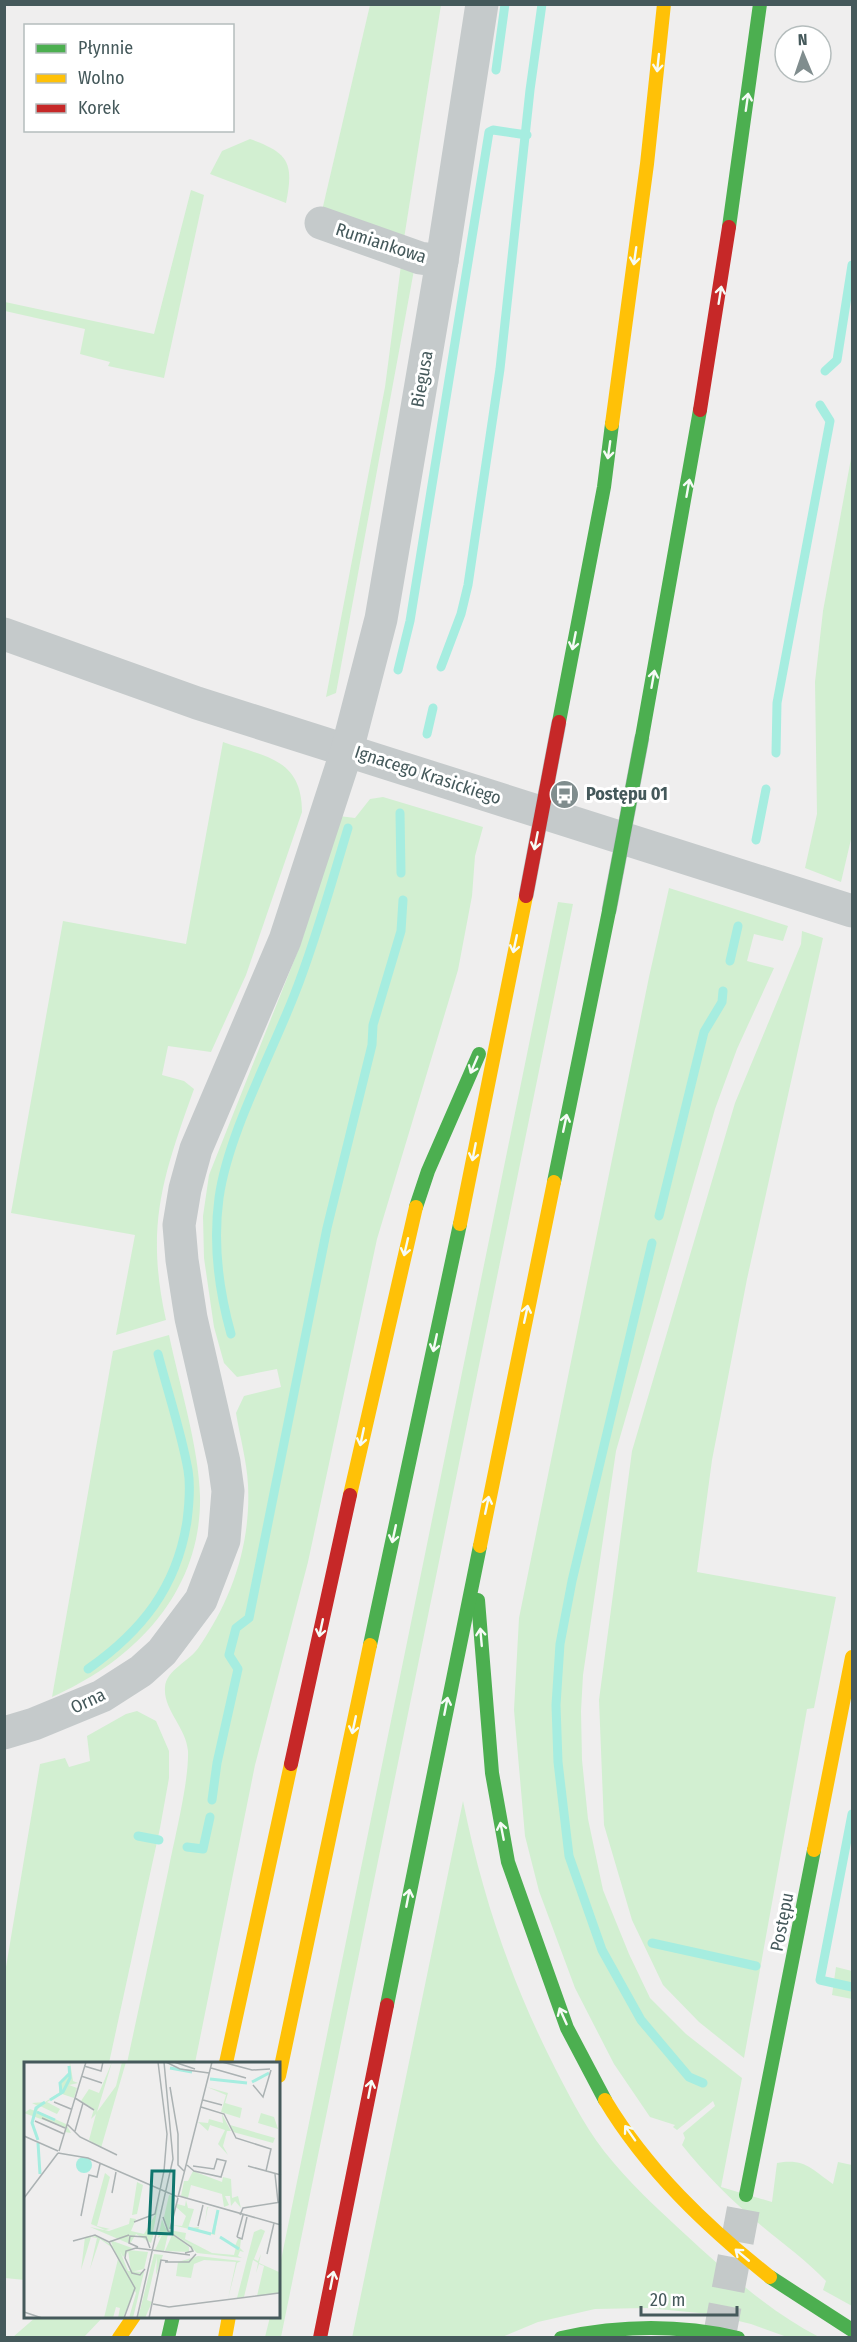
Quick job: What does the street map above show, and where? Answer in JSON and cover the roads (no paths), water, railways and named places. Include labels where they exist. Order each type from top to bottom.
[{"type":"main road","points":[[280,2071],[462,1215],[604,487],[647,164],[664,4]]},
{"type":"main road","points":[[320,2337],[475,1562],[609,911],[642,737],[702,411],[728,243],[760,4]]},
{"type":"main road","points":[[226,2062],[370,1402],[414,1214],[428,1171],[505,992]]},
{"type":"main road","points":[[475,1562],[501,1831],[525,1914],[558,2005],[587,2069],[637,2144],[701,2219],[797,2298],[852,2330]]},
{"type":"main road","name":"Postępu","points":[[746,2195],[852,1657]]},
{"type":"main road","points":[[119,2337],[133,2318]]},
{"type":"main road","points":[[168,2337],[173,2318]]},
{"type":"main road","points":[[225,2337],[229,2318]]},
{"type":"main road","points":[[561,2337],[629,2327],[710,2331],[738,2337]]},
{"type":"street","name":"Biegusa","points":[[162,1652],[201,1600],[224,1540],[228,1518],[224,1462],[191,1318],[182,1260],[179,1225],[189,1168],[278,961],[347,750],[381,619],[442,261],[482,4]]},
{"type":"street","name":"Rumiankowa","points":[[321,223],[420,258],[442,261]]},
{"type":"street","name":"Ignacego Krasickiego","points":[[4,634],[186,699],[852,911]]},
{"type":"street","name":"Orna","points":[[4,1733],[34,1724],[102,1696],[141,1671],[162,1652]]},
{"type":"waterway","points":[[496,70],[505,4]]},
{"type":"waterway","points":[[441,667],[461,614],[468,585],[500,369],[530,90],[542,4]]},
{"type":"waterway","points":[[398,670],[410,621],[489,132],[493,130],[527,135]]},
{"type":"waterway","points":[[825,371],[837,360],[852,265]]},
{"type":"waterway","points":[[776,753],[777,703],[830,421],[820,405]]},
{"type":"waterway","points":[[427,734],[433,708]]},
{"type":"waterway","points":[[756,840],[766,789]]},
{"type":"waterway","points":[[400,813],[401,873]]},
{"type":"waterway","points":[[231,1334],[220,1284],[217,1249],[217,1215],[224,1173],[251,1095],[303,973],[348,828]]},
{"type":"waterway","points":[[212,1800],[217,1763],[238,1669],[229,1655],[236,1628],[249,1618],[327,1228],[372,1045],[373,1025],[401,931],[403,900]]},
{"type":"waterway","points":[[730,961],[738,926]]},
{"type":"waterway","points":[[659,1216],[704,1032],[722,1002],[723,991]]},
{"type":"waterway","points":[[652,1243],[572,1581],[560,1644],[556,1705],[558,1762],[569,1856],[602,1950],[641,2020],[689,2077],[703,2083]]},
{"type":"waterway","points":[[88,1669],[125,1639],[154,1606],[166,1587],[182,1545],[187,1521],[189,1476],[182,1441],[158,1354]]},
{"type":"waterway","points":[[852,1814],[820,1980],[852,1987]]},
{"type":"waterway","points":[[187,1847],[203,1849],[210,1817]]},
{"type":"waterway","points":[[138,1836],[159,1840]]},
{"type":"waterway","points":[[652,1943],[756,1966]]},
{"type":"tunnel","points":[[719,2338],[746,2195]]},
{"type":"place","name":"Postępu 01","points":[[565,794]]}]
